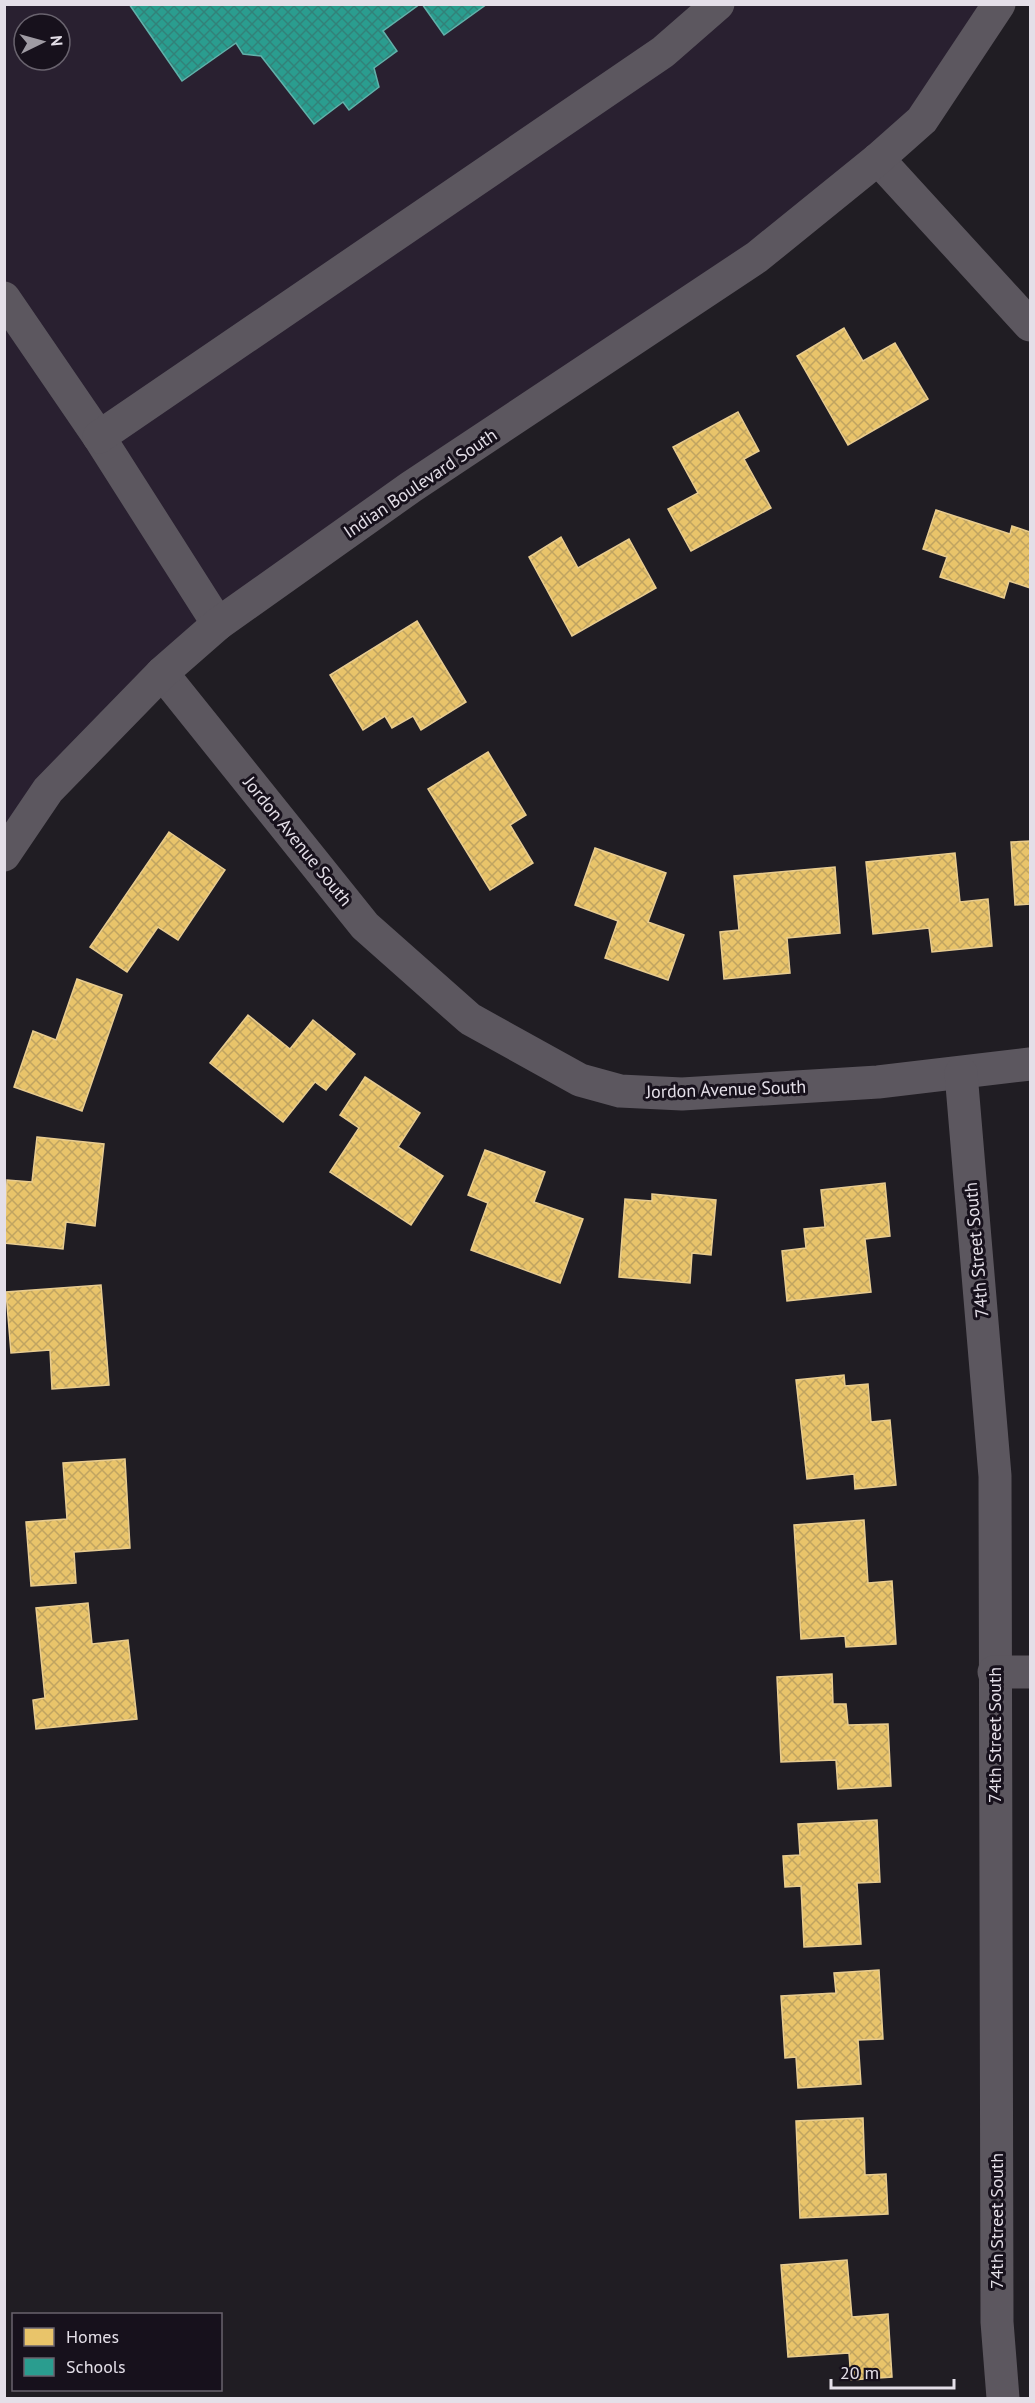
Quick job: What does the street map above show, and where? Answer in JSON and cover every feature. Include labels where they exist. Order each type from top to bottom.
[{"type":"street","points":[[99,437],[663,52],[718,4]]},
{"type":"street","name":"Indian Boulevard South","points":[[4,855],[48,790],[162,673],[218,624],[411,488],[757,257],[878,159],[922,120],[999,4]]},
{"type":"street","points":[[878,159],[1030,325]]},
{"type":"street","points":[[4,298],[99,437],[218,624]]},
{"type":"street","name":"Jordon Avenue South","points":[[162,673],[365,926],[470,1019],[580,1080],[620,1091],[682,1094],[878,1082],[1030,1064]]},
{"type":"street","name":"74th Street South","points":[[960,1073],[995,1476],[997,2322],[1003,2398]]},
{"type":"street","points":[[994,1672],[1030,1672]]},
{"type":"shaded area","points":[[5,5],[999,5],[922,120],[218,624],[5,855]]},
{"type":"building: Homes","points":[[844,328],[863,361],[895,343],[928,399],[848,445],[797,356]]},
{"type":"building: Homes","points":[[738,412],[759,451],[744,459],[771,508],[691,551],[668,509],[698,493],[673,447]]},
{"type":"building: Homes","points":[[936,510],[1010,534],[1012,526],[1030,532],[1030,588],[1009,581],[1004,598],[940,577],[947,557],[923,549]]},
{"type":"building: Homes","points":[[561,537],[578,568],[629,539],[656,588],[572,636],[529,557]]},
{"type":"building: Homes","points":[[417,621],[466,702],[421,730],[413,716],[392,728],[385,716],[363,730],[330,675]]},
{"type":"building: Homes","points":[[488,752],[526,815],[510,825],[533,863],[490,890],[428,789]]},
{"type":"building: Homes","points":[[169,832],[225,870],[178,940],[158,927],[127,972],[90,947]]},
{"type":"building: Homes","points":[[1030,841],[1030,904],[1015,905],[1011,842]]},
{"type":"building: Homes","points":[[595,848],[666,873],[648,922],[684,935],[668,980],[605,958],[618,921],[575,905]]},
{"type":"building: Homes","points":[[955,853],[960,902],[988,899],[992,946],[932,952],[929,928],[873,934],[866,862]]},
{"type":"building: Homes","points":[[835,867],[840,933],[787,938],[790,973],[724,979],[720,932],[739,930],[734,876]]},
{"type":"building: Homes","points":[[77,979],[122,995],[82,1111],[14,1087],[33,1031],[56,1040]]},
{"type":"building: Homes","points":[[248,1015],[290,1049],[313,1020],[355,1054],[326,1090],[315,1082],[283,1122],[210,1063]]},
{"type":"building: Homes","points":[[365,1077],[420,1113],[398,1147],[443,1176],[411,1225],[330,1172],[359,1128],[340,1115]]},
{"type":"building: Homes","points":[[37,1137],[104,1144],[95,1226],[66,1222],[63,1249],[4,1243],[7,1180],[32,1182]]},
{"type":"building: Homes","points":[[485,1150],[545,1172],[534,1202],[583,1219],[560,1283],[471,1250],[488,1203],[468,1195]]},
{"type":"building: Homes","points":[[885,1183],[890,1236],[865,1239],[871,1292],[787,1301],[782,1251],[806,1248],[804,1229],[825,1227],[821,1190]]},
{"type":"building: Homes","points":[[652,1194],[716,1200],[711,1255],[692,1253],[690,1283],[619,1277],[625,1199],[652,1201]]},
{"type":"building: Homes","points":[[101,1285],[109,1385],[52,1389],[50,1350],[11,1353],[6,1292]]},
{"type":"building: Homes","points":[[844,1375],[845,1386],[868,1384],[871,1422],[890,1420],[896,1485],[855,1489],[854,1474],[807,1479],[796,1380]]},
{"type":"building: Homes","points":[[125,1459],[130,1548],[74,1552],[76,1583],[31,1586],[26,1522],[67,1519],[63,1463]]},
{"type":"building: Homes","points":[[864,1520],[868,1583],[892,1581],[896,1644],[846,1647],[845,1636],[801,1639],[794,1525]]},
{"type":"building: Homes","points":[[88,1603],[92,1644],[128,1640],[137,1719],[36,1729],[33,1700],[45,1698],[36,1608]]},
{"type":"building: Homes","points":[[832,1674],[833,1704],[846,1704],[848,1725],[888,1724],[891,1786],[838,1789],[836,1760],[781,1762],[777,1677]]},
{"type":"building: Homes","points":[[877,1820],[880,1882],[857,1883],[861,1944],[804,1947],[801,1886],[785,1887],[783,1856],[800,1855],[798,1824]]},
{"type":"building: Homes","points":[[879,1970],[883,2039],[858,2040],[861,2084],[798,2088],[796,2057],[785,2058],[781,1996],[836,1993],[834,1973]]},
{"type":"building: Homes","points":[[863,2118],[865,2175],[886,2174],[888,2214],[800,2218],[796,2121]]},
{"type":"building: Homes","points":[[847,2260],[852,2317],[888,2314],[892,2377],[851,2380],[849,2353],[788,2357],[781,2265]]},
{"type":"building: Schools","points":[[129,4],[420,4],[383,31],[397,51],[374,68],[379,87],[349,110],[343,102],[314,124],[261,56],[243,54],[236,43],[182,81]]},
{"type":"building: Schools","points":[[422,4],[487,4],[444,35]]}]
